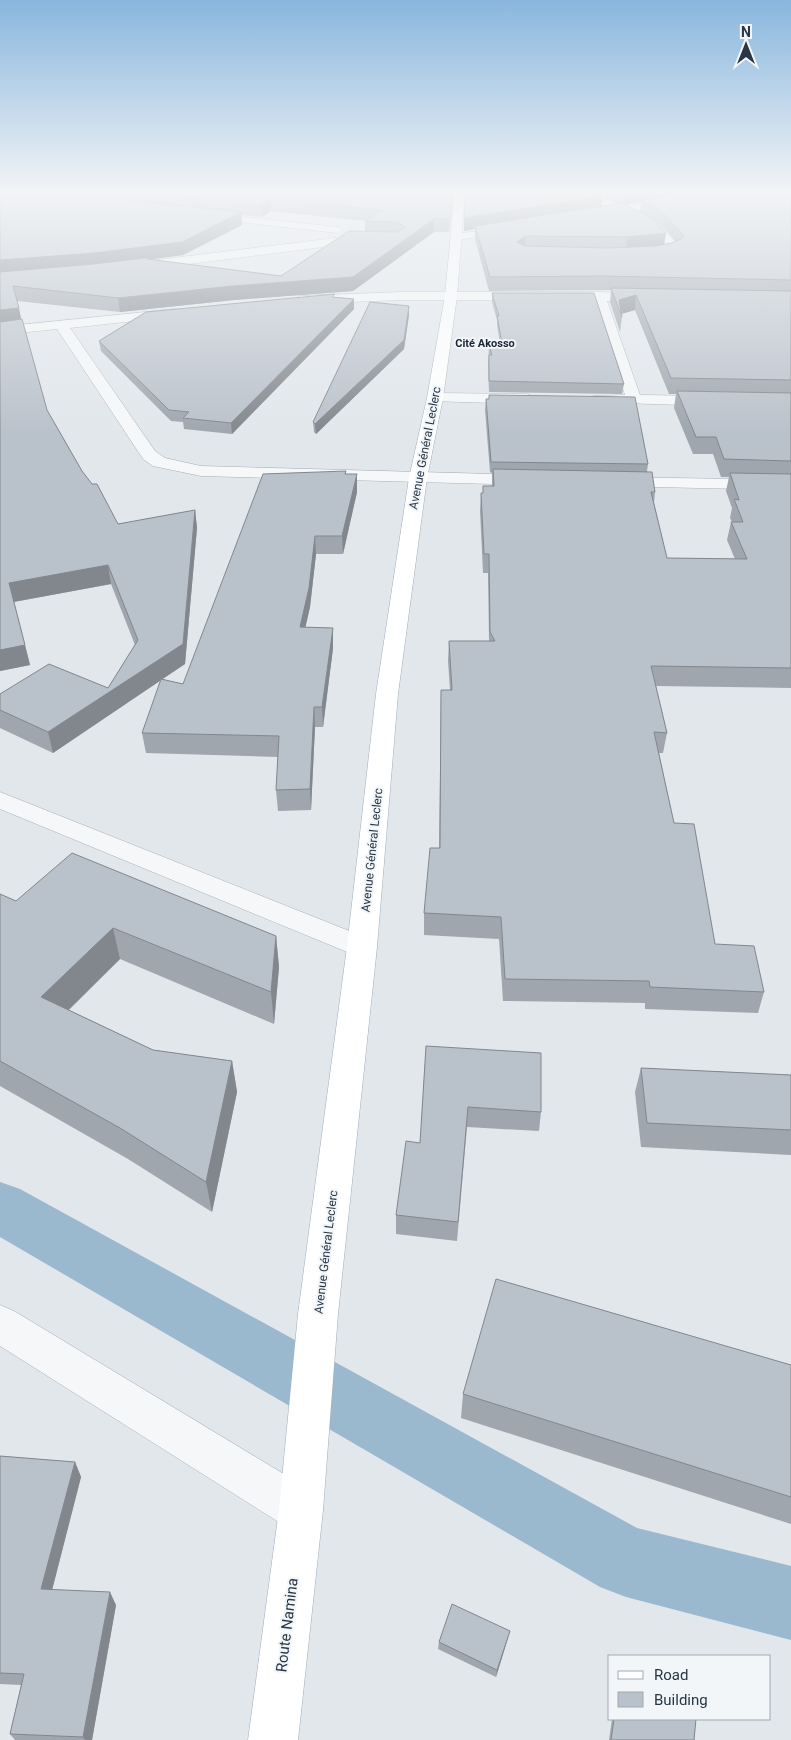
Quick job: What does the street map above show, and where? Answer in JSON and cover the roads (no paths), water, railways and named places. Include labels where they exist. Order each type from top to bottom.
[{"type":"main road","name":"Avenue Général Leclerc","points":[[301,1510],[318,1314],[362,947],[387,694],[418,478],[435,398],[453,272]]},
{"type":"main road","name":"Route Namina","points":[[273,1740],[301,1510]]},
{"type":"street","points":[[599,296],[634,400]]},
{"type":"street","points":[[286,302],[345,297],[656,297]]},
{"type":"street","points":[[0,331],[186,312]]},
{"type":"street","points":[[61,325],[149,455],[159,462],[201,471],[546,480]]},
{"type":"street","points":[[435,398],[545,399]]},
{"type":"street","points":[[584,399],[722,401]]},
{"type":"street","points":[[595,481],[791,485]]},
{"type":"street","points":[[0,800],[362,947]]},
{"type":"street","points":[[0,1324],[301,1510]]},
{"type":"waterway","points":[[0,1207],[626,1561],[791,1603]]},
{"type":"district","name":"Cité Akosso","points":[[485,343]]}]
